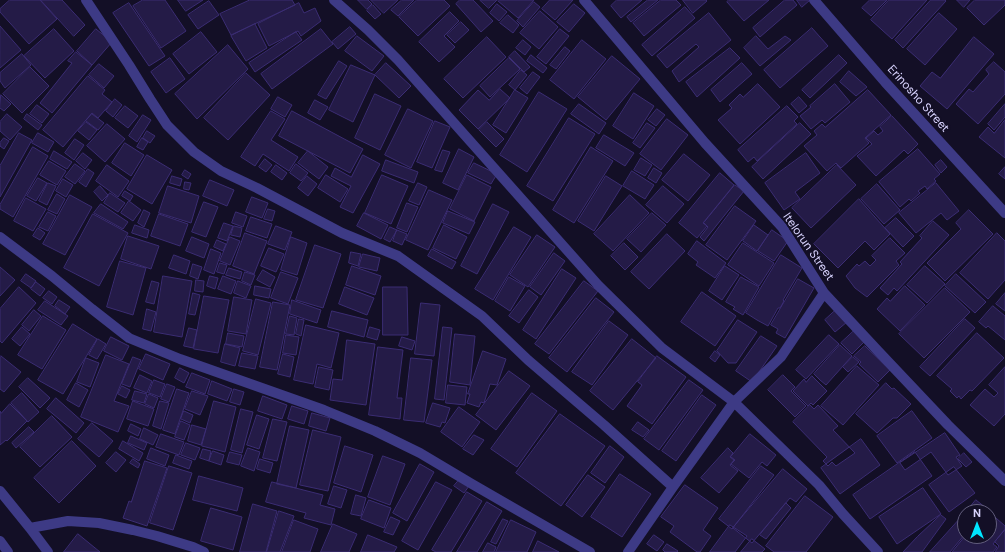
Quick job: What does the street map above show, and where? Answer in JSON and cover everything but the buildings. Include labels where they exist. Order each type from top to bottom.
[{"type":"street","points":[[86,0],[167,125],[194,152],[221,171],[257,188],[342,233],[398,256],[482,316],[528,360],[673,487]]},
{"type":"street","points":[[334,0],[368,30],[398,60],[598,285],[662,348],[734,402],[819,485],[878,552]]},
{"type":"street","name":"Itelorun Street","points":[[584,0],[705,143],[782,227],[824,293],[948,425],[1005,481]]},
{"type":"street","name":"Erinosho Street","points":[[814,0],[885,82],[1005,213]]},
{"type":"street","points":[[0,238],[52,276],[129,338],[324,410],[381,434],[420,453],[590,552]]},
{"type":"street","points":[[628,552],[734,402],[781,357],[824,293]]},
{"type":"street","points":[[0,491],[48,552]]},
{"type":"street","points":[[30,528],[68,521],[99,523],[157,536],[204,552]]},
{"type":"street","points":[[0,541],[8,552]]}]
